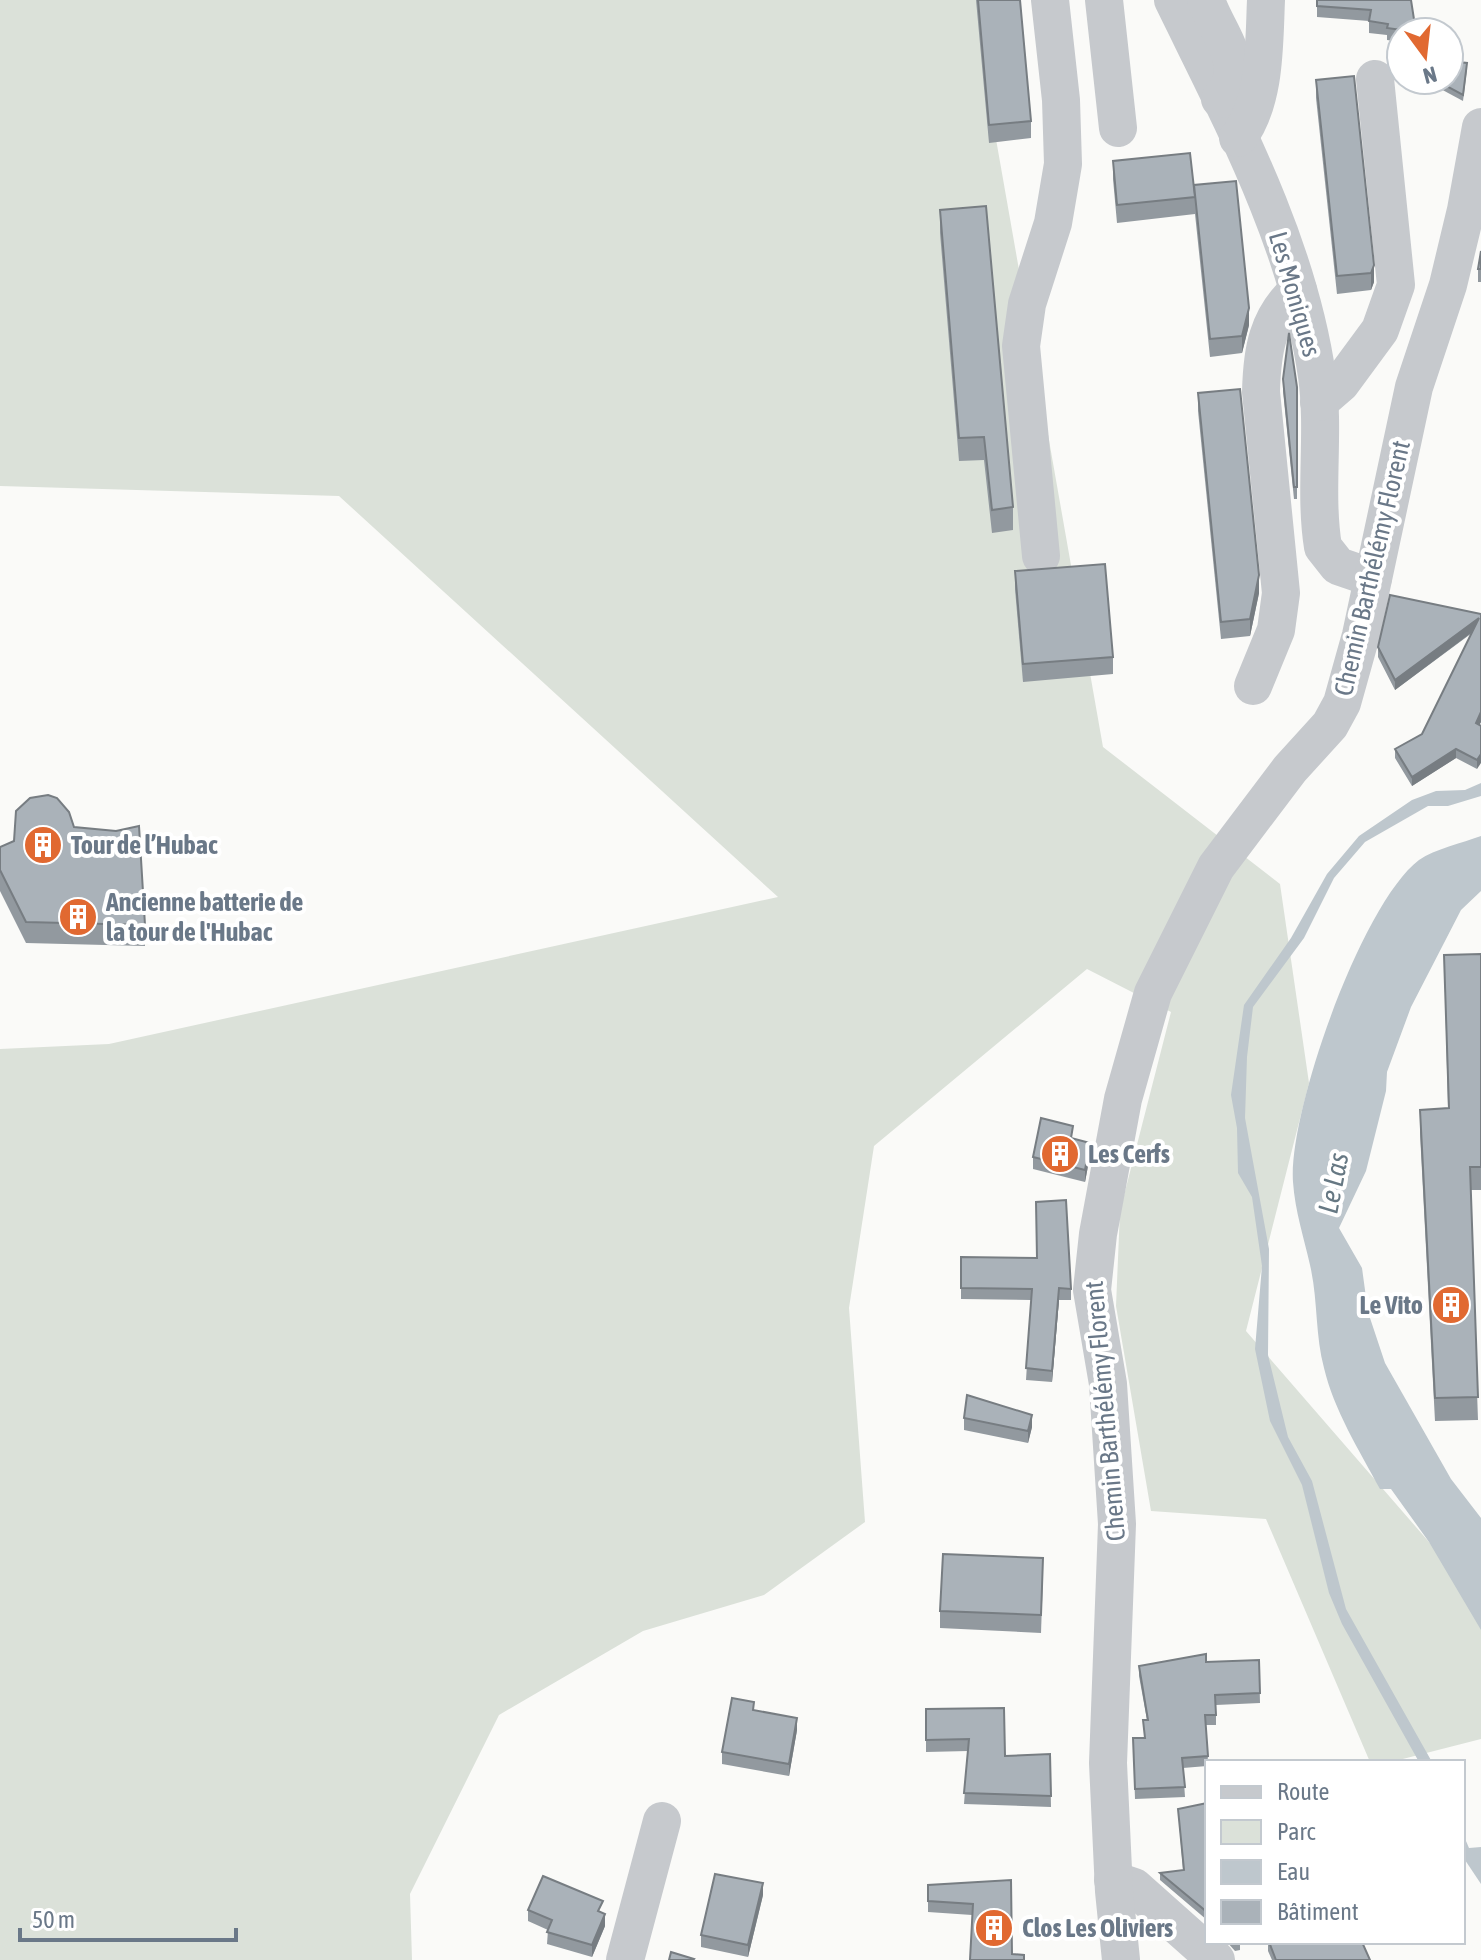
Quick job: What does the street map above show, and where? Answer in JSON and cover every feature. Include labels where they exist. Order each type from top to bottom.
[{"type":"street","points":[[1041,556],[1021,346],[1027,304],[1053,223],[1063,164],[1061,100],[1050,0]]},
{"type":"street","points":[[1104,0],[1118,128]]},
{"type":"street","name":"Les Moniques","points":[[1173,0],[1266,199],[1298,290],[1319,402],[1323,547],[1338,566],[1373,578]]},
{"type":"street","points":[[1206,0],[1233,63],[1232,80],[1220,99]]},
{"type":"street","points":[[1238,138],[1249,120],[1261,72],[1266,0]]},
{"type":"street","points":[[1319,402],[1341,383],[1380,330],[1396,285],[1375,79]]},
{"type":"street","name":"Chemin Barthélémy Florent","points":[[1121,1960],[1113,1880],[1108,1763],[1117,1524],[1108,1384],[1092,1275],[1125,1088],[1153,993],[1216,867],[1290,769],[1337,714],[1373,578],[1414,387],[1448,285],[1481,127]]},
{"type":"street","points":[[1253,686],[1276,630],[1281,593],[1261,392],[1264,349],[1277,315],[1298,290]]},
{"type":"street","points":[[625,1960],[662,1821]]},
{"type":"street","points":[[1113,1880],[1134,1887],[1216,1960]]},
{"type":"green space","points":[[0,0],[1014,0],[984,71],[1103,747],[1280,884],[1309,1083],[1246,1331],[1481,1602],[1481,1739],[1399,1760],[1369,1760],[1266,1519],[1151,1511],[1116,1306],[1120,1211],[1171,1012],[1087,969],[874,1146],[849,1308],[865,1522],[764,1595],[643,1631],[499,1715],[410,1894],[412,1960],[0,1960],[0,1049],[109,1044],[778,897],[339,496],[0,486]]},
{"type":"water","points":[[1481,783],[1481,796],[1448,806],[1428,806],[1365,842],[1334,878],[1304,938],[1253,1007],[1247,1057],[1245,1118],[1269,1249],[1268,1355],[1288,1437],[1312,1481],[1346,1609],[1431,1760],[1418,1760],[1342,1624],[1329,1593],[1302,1485],[1270,1421],[1255,1349],[1262,1266],[1252,1197],[1238,1173],[1237,1128],[1231,1095],[1244,1005],[1291,938],[1327,874],[1359,836],[1412,800],[1436,791],[1465,790]]},
{"type":"water","name":"Le Las","points":[[1481,836],[1481,891],[1461,910],[1411,1007],[1387,1072],[1386,1091],[1366,1171],[1339,1228],[1362,1268],[1368,1312],[1385,1363],[1451,1479],[1481,1518],[1481,1630],[1429,1542],[1391,1489],[1380,1489],[1334,1399],[1321,1355],[1313,1278],[1293,1182],[1295,1150],[1316,1061],[1353,962],[1375,919],[1397,883],[1419,860]]},
{"type":"water","points":[[1465,1839],[1469,1848],[1481,1847],[1481,1884],[1465,1860]]},
{"type":"building","points":[[978,0],[1020,0],[1031,121],[989,125]]},
{"type":"building","points":[[1317,0],[1411,0],[1414,16],[1385,16],[1385,24],[1369,21],[1371,10],[1317,6]]},
{"type":"building","points":[[1354,76],[1374,265],[1371,273],[1337,276],[1316,80]]},
{"type":"building","points":[[1190,153],[1195,197],[1117,205],[1113,161]]},
{"type":"building","points":[[1236,181],[1249,308],[1242,336],[1210,339],[1194,185]]},
{"type":"building","points":[[986,206],[1013,507],[992,510],[984,437],[959,438],[940,210]]},
{"type":"building","points":[[1289,333],[1297,387],[1297,487],[1294,487],[1283,379]]},
{"type":"building","points":[[1240,389],[1259,575],[1250,619],[1221,622],[1198,393]]},
{"type":"building","points":[[1105,564],[1113,657],[1023,664],[1015,571]]},
{"type":"building","points":[[1390,595],[1481,614],[1481,712],[1476,723],[1481,726],[1481,754],[1477,760],[1456,749],[1412,777],[1395,749],[1422,734],[1479,618],[1395,680],[1378,647]]},
{"type":"building","points":[[48,795],[57,798],[69,812],[74,827],[116,831],[139,826],[145,925],[26,922],[0,870],[0,847],[14,841],[16,811],[30,798]]},
{"type":"building","name":"Le Vito","points":[[1481,954],[1481,1167],[1470,1167],[1478,1397],[1435,1398],[1420,1110],[1449,1108],[1444,955]]},
{"type":"building","points":[[1041,1118],[1073,1126],[1071,1138],[1090,1143],[1085,1170],[1033,1157]]},
{"type":"building","points":[[1066,1200],[1071,1289],[1059,1288],[1052,1371],[1026,1368],[1032,1289],[961,1288],[961,1257],[1037,1258],[1036,1202]]},
{"type":"building","points":[[967,1395],[1032,1415],[1028,1431],[964,1418]]},
{"type":"building","points":[[943,1554],[1043,1558],[1041,1615],[940,1611]]},
{"type":"building","points":[[1206,1654],[1206,1662],[1259,1660],[1260,1693],[1215,1695],[1216,1715],[1205,1715],[1208,1756],[1182,1758],[1185,1787],[1135,1789],[1133,1738],[1145,1738],[1143,1720],[1148,1720],[1139,1666]]},
{"type":"building","points":[[732,1698],[754,1702],[753,1710],[797,1718],[789,1764],[722,1752]]},
{"type":"building","points":[[1004,1708],[1005,1756],[1050,1754],[1051,1796],[964,1793],[969,1739],[926,1740],[926,1709]]},
{"type":"building","points":[[1205,1803],[1205,1910],[1160,1873],[1184,1870],[1178,1809]]},
{"type":"building","points":[[715,1874],[763,1883],[748,1945],[701,1935]]},
{"type":"building","points":[[543,1876],[603,1901],[598,1911],[605,1914],[592,1945],[547,1932],[552,1920],[528,1910]]},
{"type":"building","points":[[1011,1880],[1012,1954],[1024,1955],[1024,1960],[970,1960],[973,1904],[928,1901],[928,1885]]},
{"type":"building","points":[[1270,1944],[1363,1944],[1370,1960],[1276,1960]]},
{"type":"building","points":[[671,1952],[694,1959],[669,1960]]},
{"type":"place","name":"Tour de l’Hubac","points":[[43,845]]},
{"type":"place","name":"Ancienne batterie de la tour de l'Hubac","points":[[78,917]]},
{"type":"place","name":"Les Cerfs","points":[[1060,1154]]},
{"type":"place","name":"Le Vito","points":[[1451,1305]]},
{"type":"place","name":"Clos Les Oliviers","points":[[994,1928]]}]
